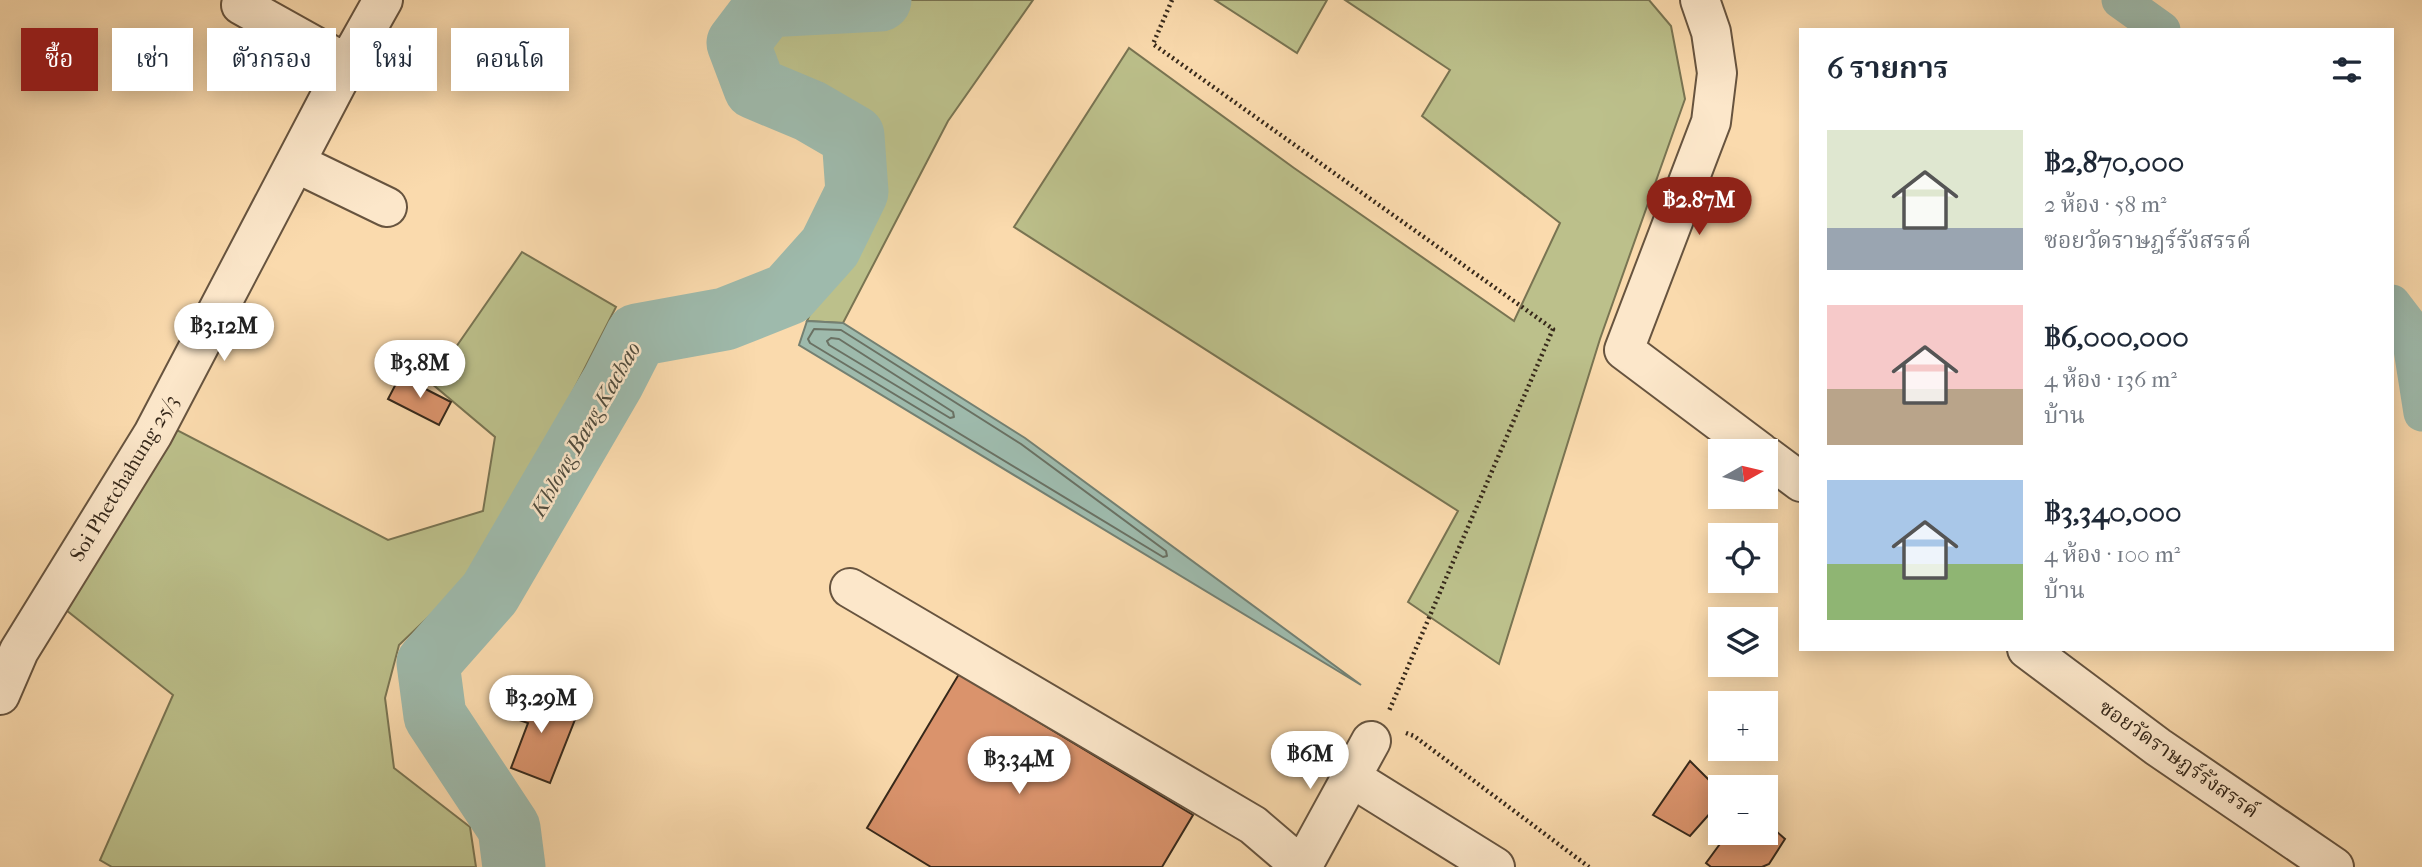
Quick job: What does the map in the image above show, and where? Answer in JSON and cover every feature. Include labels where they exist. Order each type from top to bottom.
[{"type":"street","name":"Soi Phetchahung 25/3","points":[[0,695],[19,651],[153,434],[383,0]]},
{"type":"street","points":[[1700,0],[1711,32],[1717,73],[1711,122],[1624,350],[1743,439]]},
{"type":"street","points":[[241,5],[347,64]]},
{"type":"street","points":[[296,163],[387,208]]},
{"type":"street","points":[[1778,465],[1799,481]]},
{"type":"street","points":[[850,588],[1253,825],[1302,867],[1352,778],[1387,729]]},
{"type":"street","name":"ซอยวัดราษฎร์รังสรรค์","points":[[2030,651],[2158,747],[2334,867]]},
{"type":"street","points":[[1352,778],[1495,867]]},
{"type":"path","points":[[1172,0],[1153,44],[1553,329],[1387,729],[1415,736],[1589,867]]},
{"type":"green space","points":[[766,0],[1033,0],[948,121],[843,323],[807,321],[873,163],[873,124],[783,80],[760,56],[779,19]]},
{"type":"green space","points":[[1215,0],[1327,0],[1297,53]]},
{"type":"green space","points":[[1345,0],[1649,0],[1671,26],[1685,99],[1600,339],[1499,664],[1408,602],[1458,511],[1014,227],[1129,48],[1294,168],[1514,321],[1560,223],[1422,116],[1450,70]]},
{"type":"green space","points":[[522,252],[616,307],[515,505],[462,585],[399,645],[385,698],[394,768],[470,827],[476,867],[112,867],[100,860],[173,695],[61,606],[175,429],[388,540],[483,511],[495,437],[431,383]]},
{"type":"water","points":[[807,321],[843,323],[1025,438],[1361,685],[799,345]]},
{"type":"building","points":[[400,376],[451,402],[439,425],[388,399]]},
{"type":"building","points":[[959,674],[1193,815],[1162,867],[931,867],[867,828]]},
{"type":"building","points":[[530,683],[551,692],[546,705],[576,717],[550,783],[511,768],[528,723],[516,719]]},
{"type":"building","points":[[1690,761],[1708,779],[1708,816],[1690,836],[1653,815]]},
{"type":"building","points":[[1778,833],[1785,839],[1769,864],[1762,867],[1711,867],[1706,863],[1719,845],[1778,845]]},
{"type":"waterway","name":"Khlong Bang Kachao","points":[[514,867],[509,828],[435,716],[428,663],[490,593],[613,382],[637,335],[725,319],[788,294],[830,247],[857,192],[853,136],[810,111],[755,88],[738,43],[766,6],[880,0]]},
{"type":"waterway","points":[[2120,0],[2159,28]]},
{"type":"waterway","points":[[2394,306],[2408,324],[2422,413]]}]
